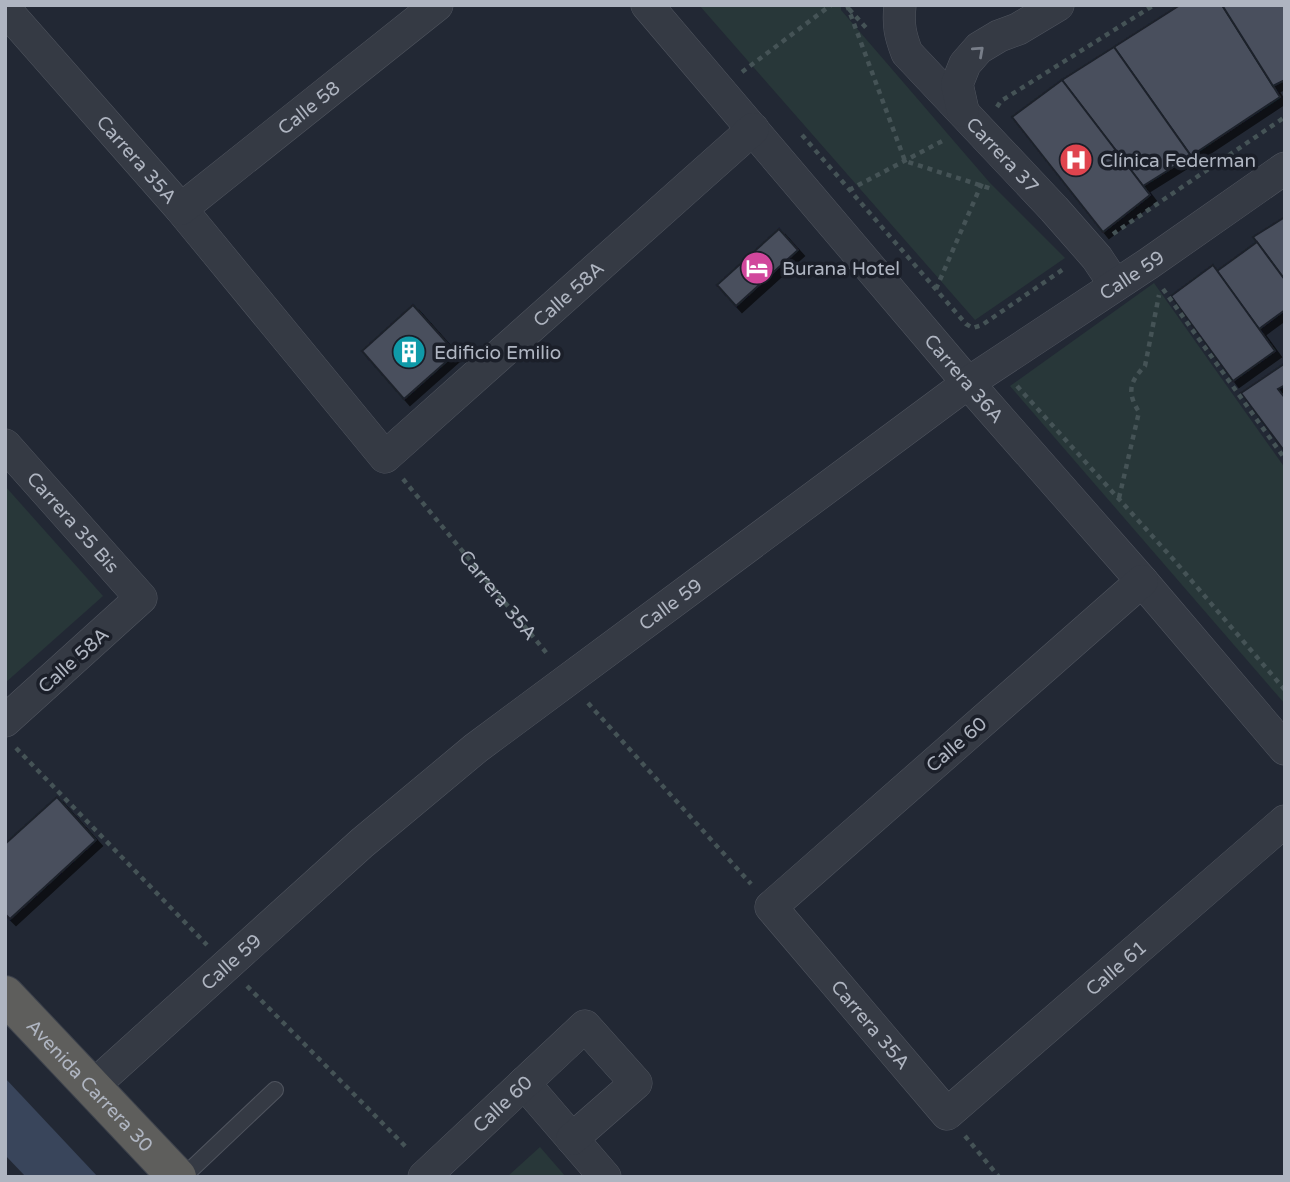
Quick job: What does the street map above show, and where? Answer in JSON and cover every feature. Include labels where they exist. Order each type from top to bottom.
[{"type":"highway","name":"Avenida Carrera 30","points":[[5,995],[177,1177]]},
{"type":"street","name":"Calle 58","points":[[181,209],[437,5]]},
{"type":"street","name":"Carrera 36A","points":[[647,5],[968,383],[1285,748]]},
{"type":"street","points":[[978,113],[957,84],[965,64],[979,48],[1058,5]]},
{"type":"street","name":"Carrera 35A","points":[[5,9],[181,209],[385,457]]},
{"type":"street","name":"Carrera 37","points":[[892,22],[907,54],[978,113],[1091,250],[1115,285]]},
{"type":"street","name":"Calle 58A","points":[[385,457],[752,130]]},
{"type":"street","name":"Calle 59","points":[[92,1087],[362,843],[476,748],[968,383],[1285,169]]},
{"type":"street","name":"Carrera 35 Bis","points":[[5,445],[141,598]]},
{"type":"street","name":"Calle 60","points":[[771,907],[1142,581]]},
{"type":"street","name":"Calle 58A","points":[[10,734],[141,598]]},
{"type":"street","name":"Calle 61","points":[[947,1114],[1285,821]]},
{"type":"street","name":"Carrera 35A","points":[[771,907],[947,1114]]},
{"type":"street","name":"Calle 60","points":[[427,1174],[585,1026],[636,1083],[572,1139]]},
{"type":"street","points":[[524,1083],[605,1177]]},
{"type":"lane","points":[[183,1177],[275,1090]]},
{"type":"path","points":[[720,91],[831,5]]},
{"type":"path","points":[[824,213],[850,189],[960,131],[978,113],[1154,5]]},
{"type":"path","points":[[848,7],[905,161]]},
{"type":"path","points":[[848,7],[892,22]]},
{"type":"path","points":[[744,70],[753,80]]},
{"type":"path","points":[[1110,237],[1285,117]]},
{"type":"path","points":[[797,130],[966,324],[973,328],[982,325],[1064,270],[1069,261]]},
{"type":"path","points":[[905,161],[994,190]]},
{"type":"path","points":[[936,289],[985,176]]},
{"type":"path","points":[[1159,278],[1163,289],[1285,459]]},
{"type":"path","points":[[1119,498],[1139,412],[1130,393],[1137,374],[1145,366],[1158,296],[1163,289]]},
{"type":"path","points":[[1013,381],[1173,559],[1285,690]]},
{"type":"path","name":"Carrera 35A","points":[[385,457],[567,679],[771,907]]},
{"type":"path","points":[[10,734],[427,1174]]},
{"type":"path","points":[[947,1114],[999,1177]]},
{"type":"shaded area","points":[[699,5],[841,5],[841,10],[990,183],[1065,258],[975,320]]},
{"type":"shaded area","points":[[1154,283],[1285,468],[1285,704],[1010,386]]},
{"type":"shaded area","points":[[5,486],[103,596],[5,683]]},
{"type":"shaded area","points":[[540,1147],[566,1177],[507,1177]]},
{"type":"water","points":[[5,1078],[98,1177],[26,1177],[5,1155]]},
{"type":"building","points":[[1180,5],[1222,5],[1280,97],[1191,156],[1114,47]]},
{"type":"building","points":[[1222,5],[1285,5],[1285,80],[1273,86]]},
{"type":"building","points":[[1114,47],[1191,156],[1143,186],[1062,80]]},
{"type":"building","name":"Clínica Federman","points":[[1062,80],[1150,195],[1103,232],[1012,117]]},
{"type":"building","points":[[1285,217],[1285,280],[1253,237]]},
{"type":"building","name":"Burana Hotel","points":[[779,229],[798,250],[736,306],[717,285]]},
{"type":"building","points":[[1257,242],[1285,280],[1285,310],[1259,329],[1217,271]]},
{"type":"building","points":[[1213,265],[1275,351],[1233,381],[1171,296]]},
{"type":"building","name":"Edificio Emilio","points":[[413,305],[456,353],[404,399],[362,351]]},
{"type":"building","points":[[1284,364],[1285,385],[1278,389],[1285,398],[1285,452],[1241,393]]},
{"type":"building","points":[[57,797],[96,840],[10,919],[5,914],[5,844]]},
{"type":"place","name":"Clínica Federman","points":[[1076,160]]},
{"type":"place","name":"Burana Hotel","points":[[757,268]]},
{"type":"place","name":"Edificio Emilio","points":[[409,352]]}]
